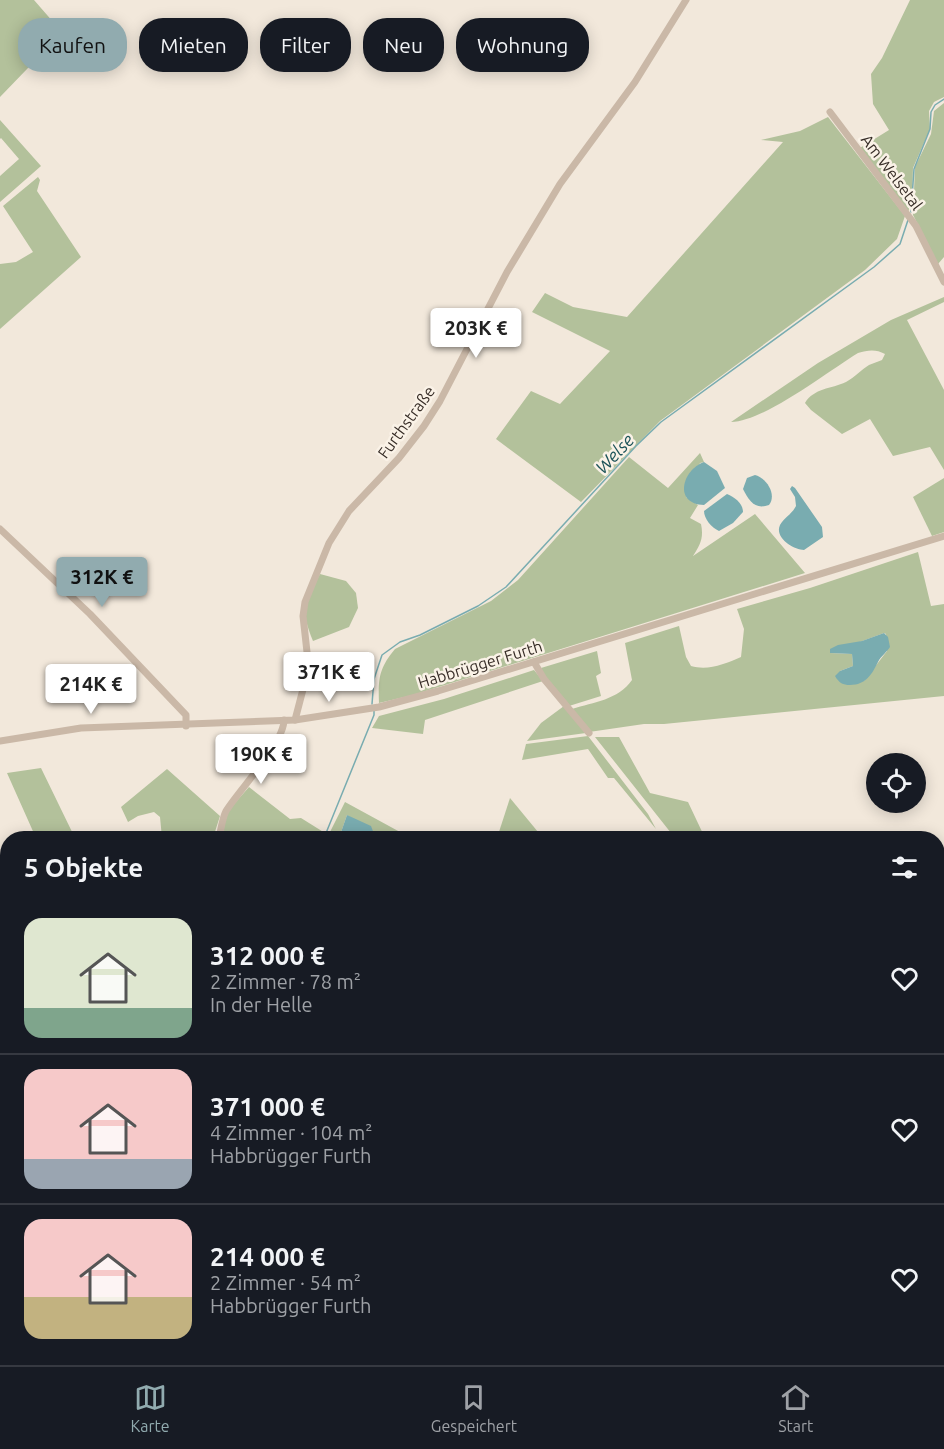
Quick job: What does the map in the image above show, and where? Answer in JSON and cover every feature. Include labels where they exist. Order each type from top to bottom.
[{"type":"street","name":"Furthstraße","points":[[295,720],[307,674],[303,616],[305,602],[329,543],[350,511],[399,459],[429,418],[467,351],[507,272],[560,184],[635,82],[686,0]]},
{"type":"street","name":"Am Welsetal","points":[[830,112],[909,216],[941,266],[944,282]]},
{"type":"street","points":[[0,529],[90,614],[186,715],[186,725]]},
{"type":"street","name":"Habbrügger Furth","points":[[0,741],[81,728],[295,720],[367,710],[534,662],[944,536]]},
{"type":"street","points":[[534,662],[544,679],[589,734]]},
{"type":"street","points":[[221,831],[225,813],[284,729],[284,720]]},
{"type":"green space","points":[[0,0],[34,0],[50,18],[18,18],[18,72],[24,72],[0,97]]},
{"type":"green space","points":[[910,0],[944,0],[944,97],[934,102],[929,111],[930,129],[913,168],[912,197],[908,213],[860,148],[889,130],[873,104],[871,74],[882,58]]},
{"type":"green space","points":[[944,103],[944,257],[938,264],[913,215],[915,167],[931,134],[934,111]]},
{"type":"green space","points":[[828,117],[905,216],[897,239],[865,270],[660,421],[581,502],[496,439],[531,391],[560,404],[610,351],[532,312],[545,293],[573,307],[627,317],[783,142],[761,140],[800,131]]},
{"type":"green space","points":[[0,120],[41,166],[0,202],[0,176],[19,159],[0,139]]},
{"type":"green space","points":[[38,177],[40,180],[37,191],[81,257],[0,329],[0,264],[16,262],[33,252],[3,206]]},
{"type":"green space","points":[[944,297],[944,302],[907,320],[944,390],[944,470],[930,447],[893,456],[870,419],[842,434],[805,403],[813,394],[846,382],[869,365],[882,360],[885,354],[878,351],[858,353],[778,405],[745,420],[731,422],[818,363],[891,320]]},
{"type":"green space","points":[[700,453],[704,462],[700,463],[686,497],[698,505],[690,518],[701,524],[702,529],[701,541],[693,556],[755,514],[805,573],[413,695],[379,703],[381,674],[395,649],[491,601],[518,580],[629,457],[668,488]]},
{"type":"green space","points":[[944,478],[944,532],[932,536],[913,497]]},
{"type":"green space","points":[[918,552],[931,606],[944,604],[944,696],[664,724],[644,724],[589,732],[572,709],[613,696],[632,680],[625,643],[679,626],[686,657],[691,666],[704,668],[723,664],[741,657],[744,629],[737,609],[810,588]],"holes":[[[886,634],[887,651],[864,681],[840,671],[853,666],[852,654],[830,653]]]},
{"type":"green space","points":[[320,574],[346,581],[356,593],[358,608],[349,627],[313,641],[305,614],[307,599]]},
{"type":"green space","points":[[597,651],[601,673],[596,676],[601,696],[569,706],[545,677],[541,668]]},
{"type":"green space","points":[[534,670],[543,681],[425,720],[423,734],[372,728],[379,716],[444,699]]},
{"type":"green space","points":[[564,706],[586,733],[527,741],[541,723]]},
{"type":"green space","points":[[588,736],[648,814],[656,829],[614,778],[608,778],[588,749],[522,760],[526,744]]},
{"type":"green space","points":[[595,737],[619,737],[650,793],[688,802],[702,831],[669,831]]},
{"type":"green space","points":[[41,768],[72,831],[33,831],[7,773]]},
{"type":"green space","points":[[167,769],[220,816],[215,831],[161,831],[160,817],[154,812],[138,816],[128,822],[121,807]]},
{"type":"green space","points":[[249,787],[290,819],[301,818],[322,831],[222,831],[227,812]]},
{"type":"green space","points":[[510,798],[537,831],[499,831]]},
{"type":"green space","points":[[345,802],[398,831],[370,831],[347,815],[341,831],[330,831]]},
{"type":"water","points":[[704,462],[717,471],[725,488],[704,505],[688,499],[684,486],[690,472]]},
{"type":"water","points":[[755,475],[770,487],[772,497],[769,505],[756,505],[743,489],[747,478]]},
{"type":"water","points":[[792,486],[822,527],[823,537],[804,550],[795,548],[782,539],[779,530],[780,525],[796,506],[795,497],[790,489]]},
{"type":"water","points":[[727,494],[738,501],[743,512],[733,523],[719,531],[709,523],[704,511]]},
{"type":"water","points":[[884,633],[888,637],[890,647],[868,678],[856,685],[845,685],[840,682],[835,676],[840,671],[853,666],[852,654],[830,653],[830,649]]},
{"type":"water","points":[[347,815],[371,826],[373,831],[341,831]]},
{"type":"waterway","name":"Welse","points":[[911,212],[914,169],[930,129],[931,112],[935,105],[944,99]]},
{"type":"waterway","name":"Welse","points":[[372,704],[374,679],[382,655],[400,642],[420,635],[478,606],[506,587],[661,422],[874,267],[900,244],[908,220]]},
{"type":"waterway","name":"Welse","points":[[327,831],[374,711]]}]
